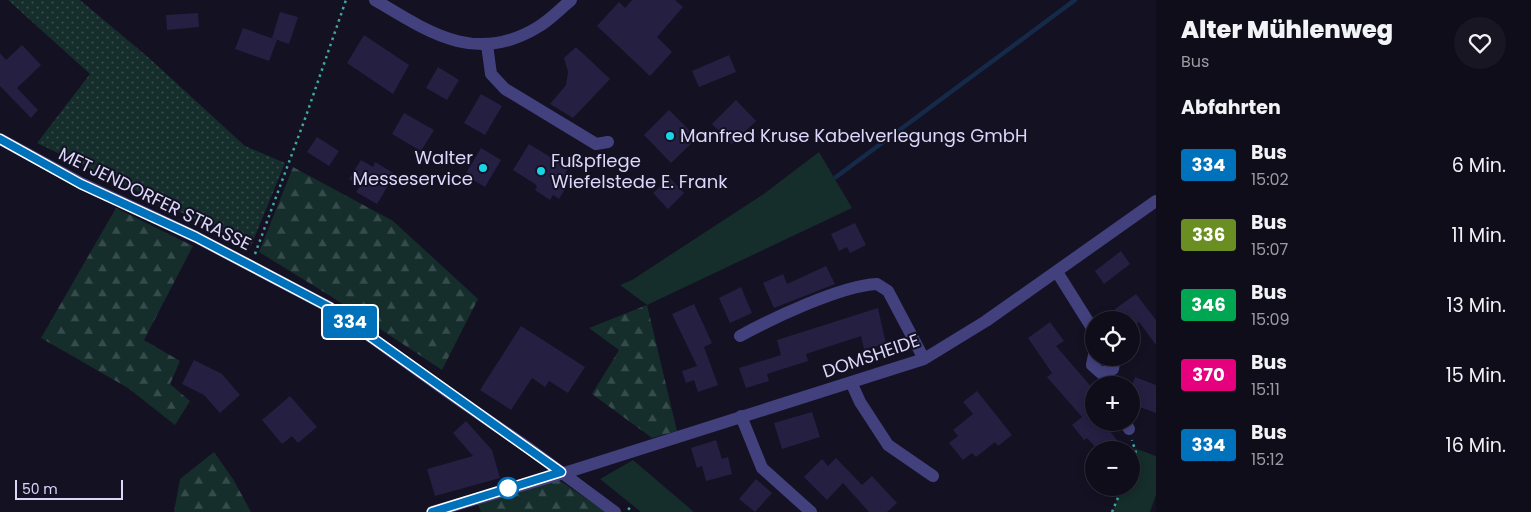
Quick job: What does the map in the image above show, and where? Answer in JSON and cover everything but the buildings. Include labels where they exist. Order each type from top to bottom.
[{"type":"street","points":[[375,0],[433,34],[457,43],[487,45],[515,39],[540,26],[571,0]]},
{"type":"street","points":[[487,45],[491,74],[505,89],[596,144],[608,142]]},
{"type":"street","name":"METJENDORFER STRASSE","points":[[0,139],[81,184],[250,264],[329,307],[615,512]]},
{"type":"street","name":"DOMSHEIDE","points":[[432,512],[924,359],[954,342],[1057,272],[1156,200]]},
{"type":"street","points":[[1057,272],[1085,317]]},
{"type":"street","points":[[740,336],[765,322],[840,293],[877,284],[888,291],[924,359]]},
{"type":"street","points":[[1105,376],[1114,366]]},
{"type":"street","points":[[852,382],[860,402],[888,445],[933,476]]},
{"type":"street","points":[[741,416],[762,468],[811,512]]},
{"type":"path","points":[[250,264],[306,116],[346,0]]},
{"type":"path","points":[[1112,512],[1119,496]]},
{"type":"green space","points":[[8,0],[80,0],[149,58],[245,146],[285,163],[251,246],[37,143],[90,74]]},
{"type":"green space","points":[[819,152],[852,208],[647,305],[620,285],[632,280],[765,193]]},
{"type":"green space","points":[[293,167],[393,221],[478,299],[442,370],[332,297],[259,252]]},
{"type":"green space","points":[[116,208],[193,246],[144,340],[180,361],[170,384],[190,401],[175,425],[128,388],[41,338]]},
{"type":"green space","points":[[647,305],[677,431],[652,438],[592,394],[619,350],[589,328]]},
{"type":"green space","points":[[1140,450],[1156,456],[1156,495],[1150,512],[1112,512],[1119,496],[1140,496]]},
{"type":"green space","points":[[214,452],[233,479],[251,512],[174,512],[180,479]]},
{"type":"green space","points":[[633,460],[694,512],[641,512],[600,479]]},
{"type":"green space","points":[[559,480],[606,512],[481,512],[477,502]]},
{"type":"waterway","points":[[836,177],[1075,0]]},
{"type":"bus line","name":"334","points":[[0,139],[81,184],[196,237],[329,307],[561,472],[432,512]]},
{"type":"place","name":"Manfred Kruse Kabelverlegungs GmbH","points":[[670,136]]},
{"type":"place","name":"Walter Messeservice","points":[[483,168]]},
{"type":"place","name":"Fußpflege Wiefelstede E. Frank","points":[[541,171]]}]
